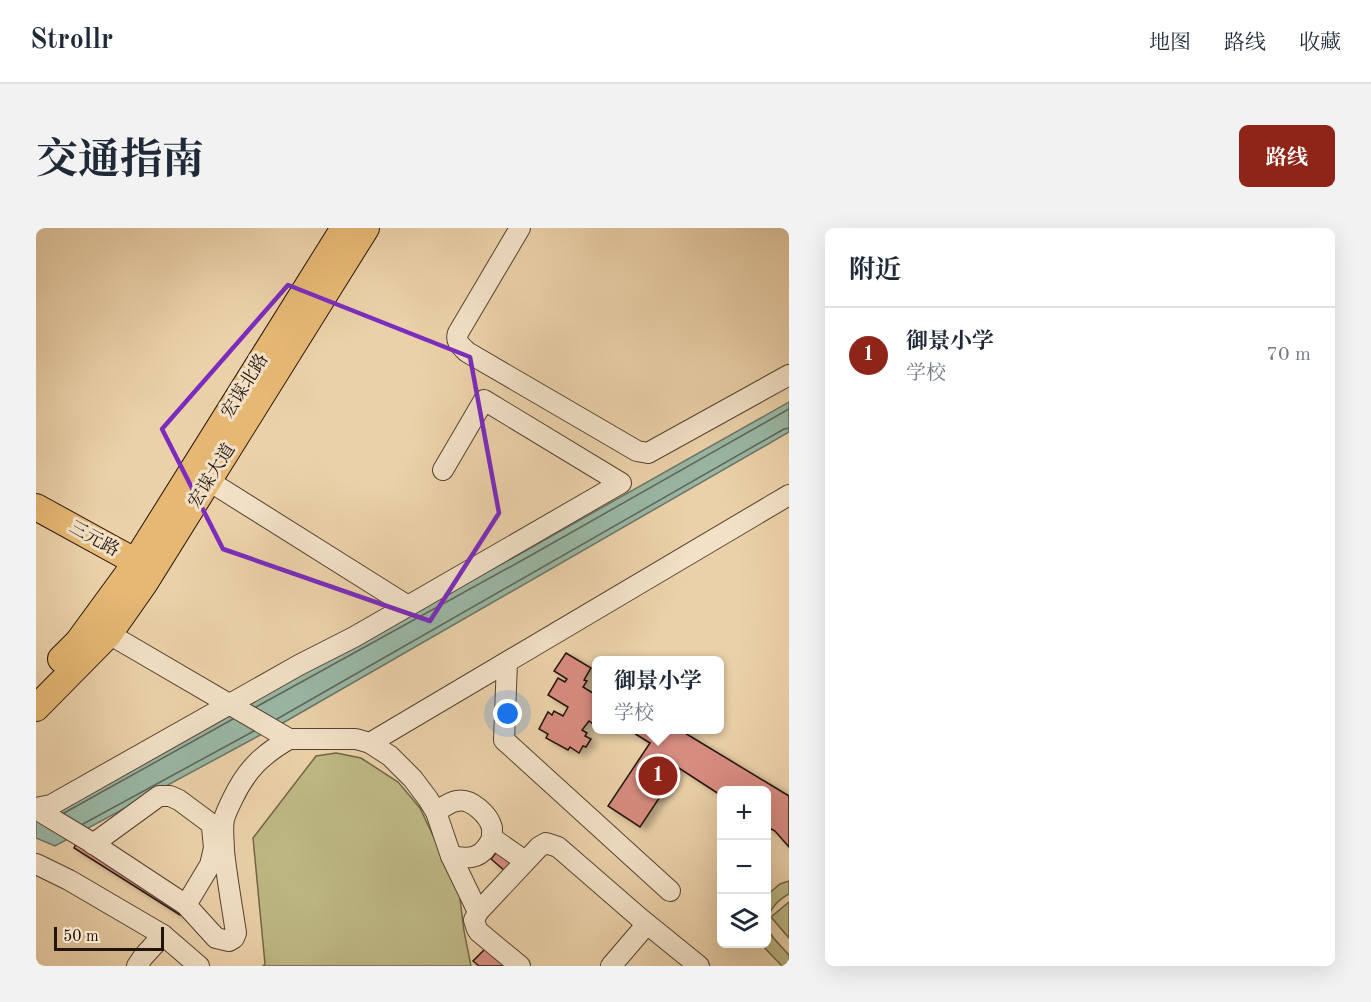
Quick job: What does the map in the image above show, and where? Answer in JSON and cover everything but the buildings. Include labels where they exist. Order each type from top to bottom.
[{"type":"main road","name":"宏谋北路","points":[[36,685],[78,642],[139,573],[344,228]]},
{"type":"main road","name":"宏谋大道","points":[[36,708],[109,634],[139,573],[208,481],[366,228]]},
{"type":"main road","name":"三元路","points":[[36,507],[139,573]]},
{"type":"main road","name":"三元路","points":[[36,525],[139,573]]},
{"type":"street","points":[[520,228],[458,333],[458,342],[467,352],[637,451],[648,453],[789,375]]},
{"type":"street","points":[[36,808],[51,805],[299,665],[354,637],[621,483],[484,400],[443,470]]},
{"type":"street","points":[[208,481],[408,606]]},
{"type":"street","points":[[370,743],[789,495]]},
{"type":"street","points":[[109,634],[289,738],[356,740],[370,743],[398,762],[436,812],[451,856],[478,912]]},
{"type":"street","points":[[507,662],[504,740],[669,891]]},
{"type":"street","points":[[36,808],[186,905],[216,938],[229,941],[235,937],[236,933],[226,874],[224,819],[246,775],[262,757],[289,738]]},
{"type":"street","points":[[91,842],[159,796],[170,795],[179,800],[210,823],[214,840],[210,865],[186,905]]},
{"type":"street","points":[[436,812],[453,802],[466,801],[484,814],[492,828],[489,845],[479,855],[463,858],[451,856]]},
{"type":"street","points":[[492,838],[525,861]]},
{"type":"street","points":[[520,966],[485,938],[477,929],[474,920],[478,912],[525,861],[546,843],[555,845],[699,966]]},
{"type":"street","points":[[38,867],[163,935],[199,966]]},
{"type":"street","points":[[610,966],[647,924]]},
{"type":"street","points":[[137,966],[163,935]]},
{"type":"highlighted area","points":[[288,285],[470,357],[499,513],[430,621],[223,549],[162,429]]},
{"type":"shaded area","points":[[336,753],[361,758],[398,782],[420,808],[459,891],[471,966],[263,966],[265,964],[253,838],[316,756]]},
{"type":"shaded area","points":[[789,881],[789,894],[771,910],[771,892],[780,884]]},
{"type":"shaded area","points":[[789,902],[789,938],[771,917]]},
{"type":"shaded area","points":[[771,934],[789,955],[789,966],[782,966],[765,948],[771,948]]},
{"type":"water","points":[[789,402],[789,432],[288,720],[55,846],[36,838],[36,817],[42,818]]},
{"type":"place","name":"御景小学","points":[[658,776]]}]
